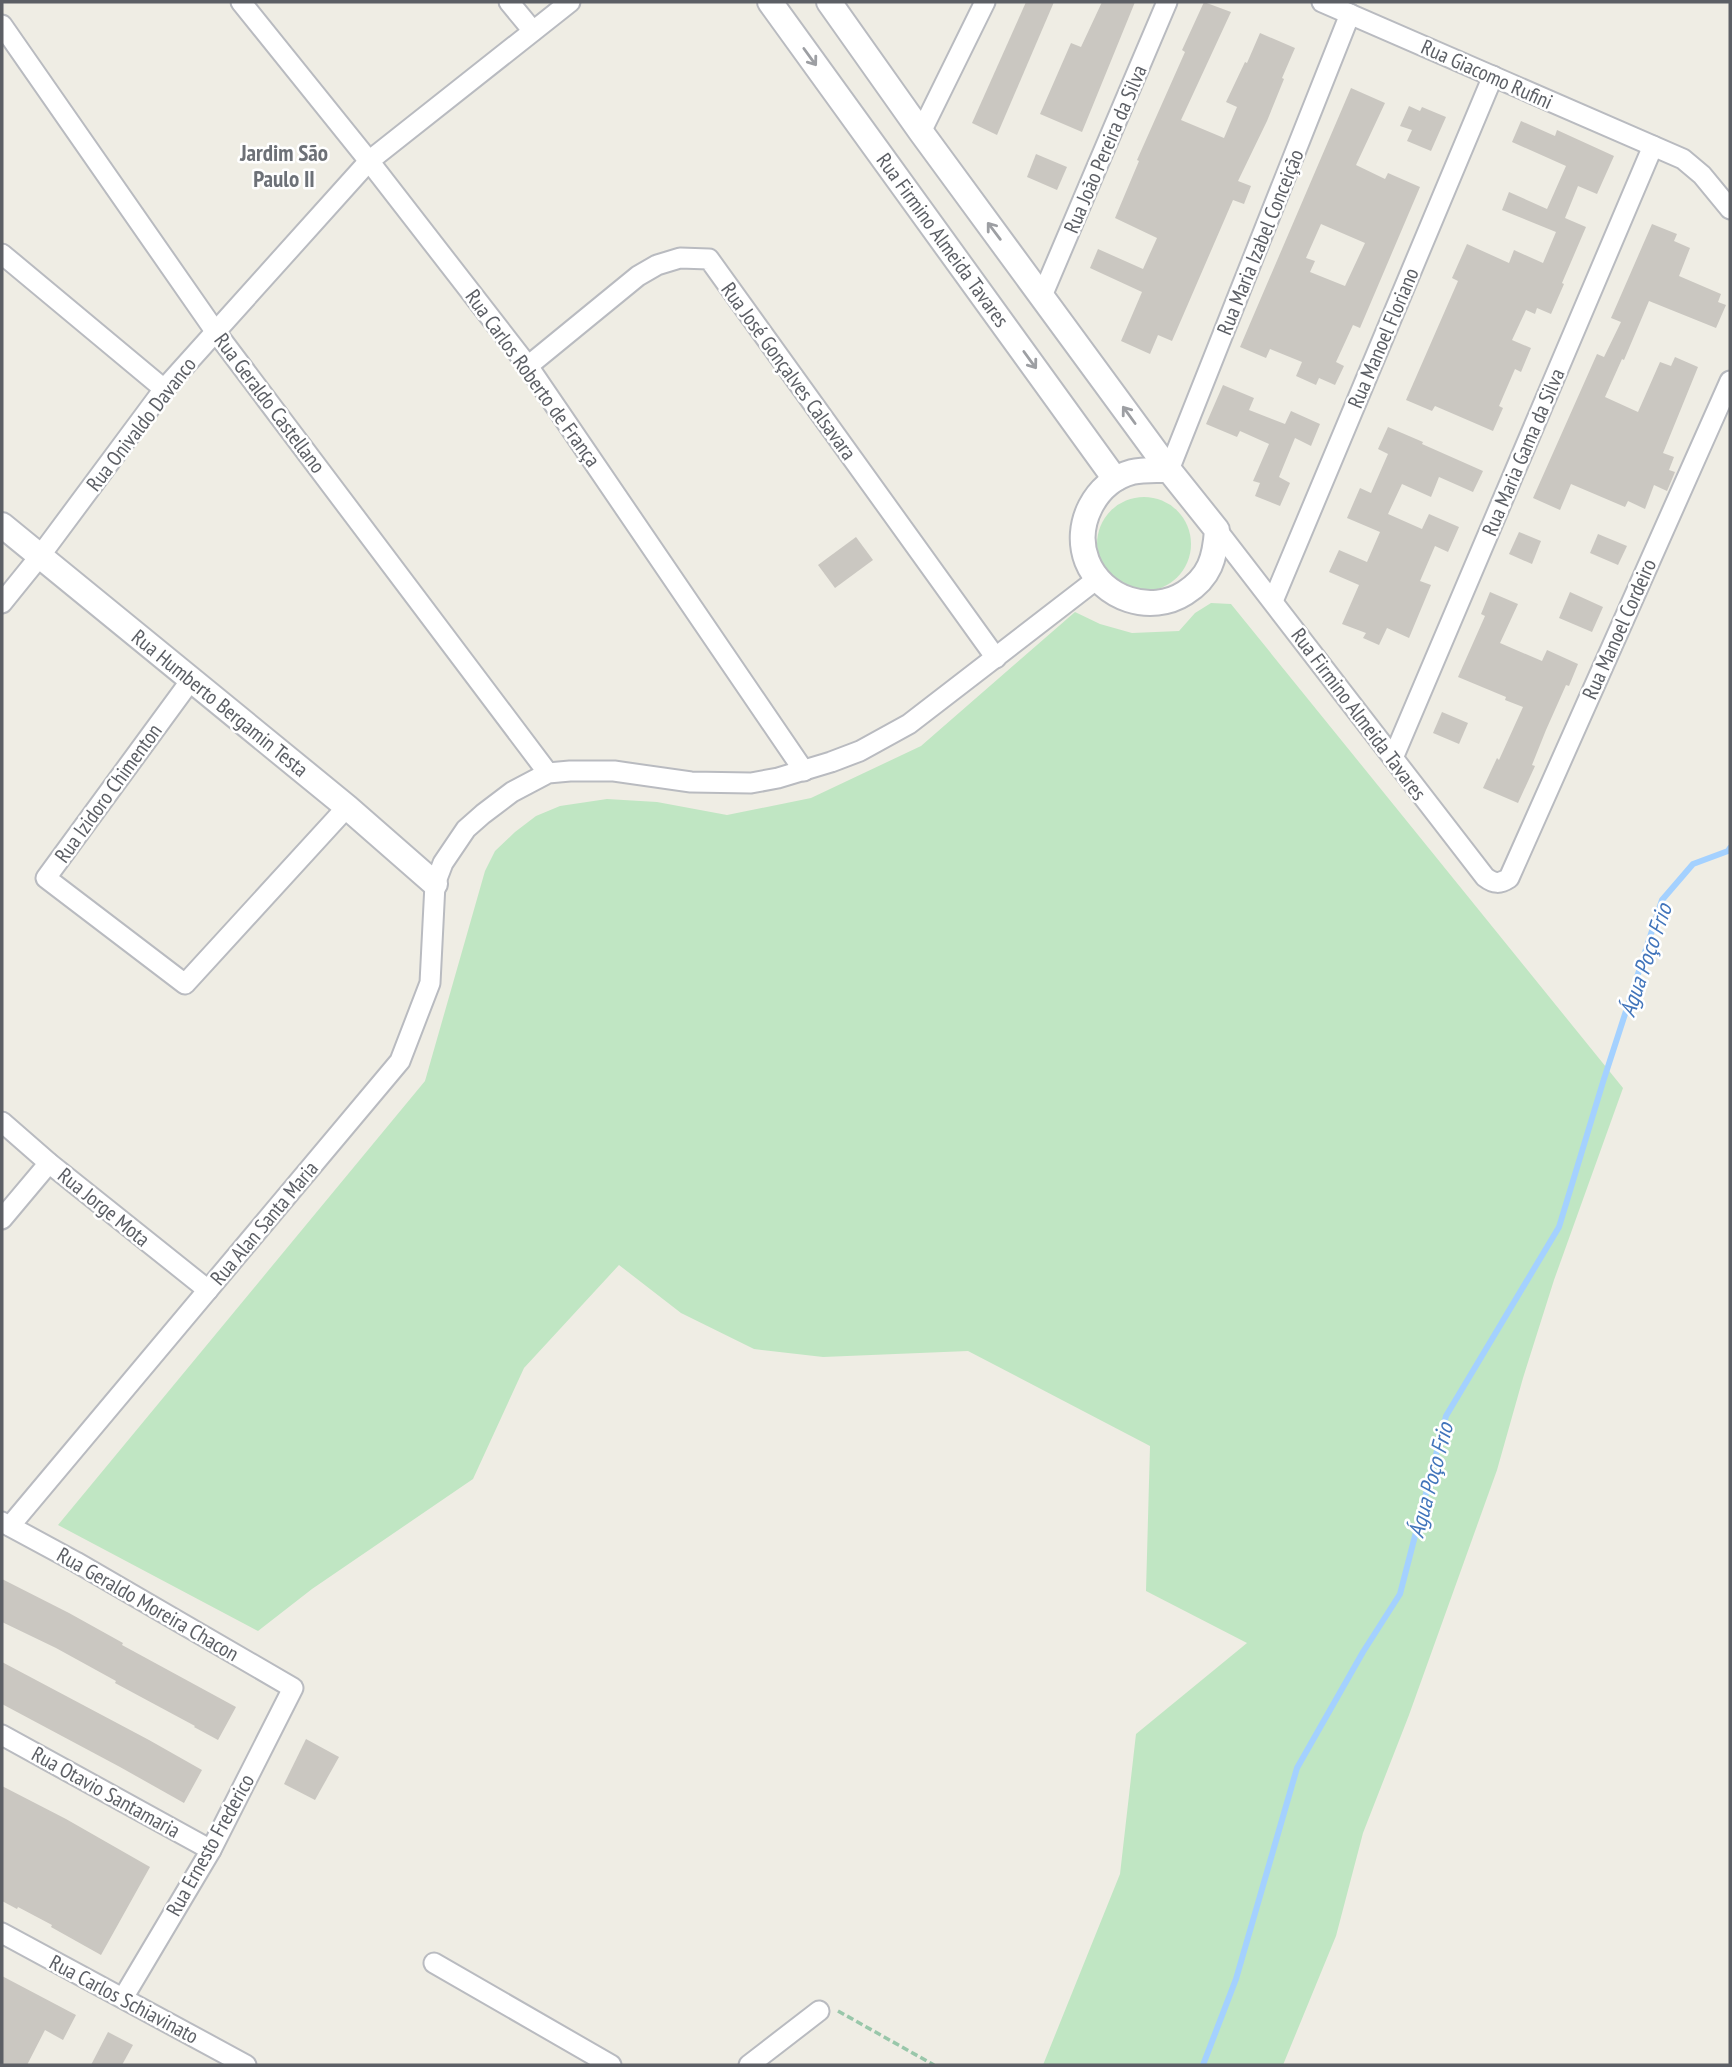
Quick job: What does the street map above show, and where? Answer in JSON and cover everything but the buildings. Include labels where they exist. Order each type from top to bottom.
[{"type":"street","name":"Rua Carlos Roberto de França","points":[[241,2],[528,366],[804,771]]},
{"type":"street","points":[[509,2],[533,31]]},
{"type":"street","name":"Rua Onivaldo Davanco","points":[[2,603],[164,389],[369,161],[570,2]]},
{"type":"street","name":"Rua Firmino Almeida Tavares","points":[[770,2],[1115,479]]},
{"type":"street","name":"Rua Firmino Almeida Tavares","points":[[830,2],[921,132],[1169,470],[1485,877],[1496,883],[1509,878]]},
{"type":"street","points":[[921,132],[985,2]]},
{"type":"street","name":"Rua João Pereira da Silva","points":[[1042,296],[1167,2]]},
{"type":"street","name":"Rua Giacomo Rufini","points":[[1322,2],[1653,146]]},
{"type":"street","name":"Rua Maria Izabel Conceição","points":[[1169,470],[1350,14]]},
{"type":"street","name":"Rua Geraldo Castellano","points":[[2,26],[215,331],[548,774]]},
{"type":"street","name":"Rua Manoel Floriano","points":[[1273,601],[1493,76]]},
{"type":"street","points":[[1653,146],[1682,159],[1702,175],[1730,209]]},
{"type":"street","name":"Rua Maria Gama da Silva","points":[[1393,758],[1653,146]]},
{"type":"street","points":[[2,254],[164,389]]},
{"type":"street","name":"Rua José Gonçalves Calsavara","points":[[528,366],[638,276],[657,265],[680,258],[709,259],[996,658]]},
{"type":"street","name":"Rua Manoel Cordeiro","points":[[1509,878],[1730,381]]},
{"type":"street","points":[[1169,470],[1133,471],[1115,479],[1097,494],[1086,514],[1082,538],[1087,561],[1097,579],[1114,593],[1133,602],[1155,604],[1175,599],[1194,587],[1208,571],[1216,551],[1217,530]]},
{"type":"street","name":"Rua Humberto Bergamin Testa","points":[[2,524],[346,807],[435,884]]},
{"type":"street","points":[[435,884],[443,863],[466,829],[512,792],[548,774],[614,771],[691,782],[751,783],[804,771],[860,751],[885,739],[929,710],[1097,579]]},
{"type":"street","name":"Rua Izidoro Chimenton","points":[[191,680],[46,877],[185,984],[346,807]]},
{"type":"street","name":"Rua Alan Santa Maria","points":[[6,1524],[208,1290],[400,1061],[430,983],[435,884]]},
{"type":"street","name":"Rua Jorge Mota","points":[[2,1122],[208,1290]]},
{"type":"street","points":[[2,1219],[49,1163]]},
{"type":"street","name":"Rua Geraldo Moreira Chacon","points":[[6,1524],[293,1688]]},
{"type":"street","name":"Rua Ernesto Frederico","points":[[123,1998],[211,1850],[293,1688]]},
{"type":"street","name":"Rua Otavio Santamaria","points":[[2,1735],[211,1850]]},
{"type":"street","name":"Rua Carlos Schiavinato","points":[[2,1933],[246,2065]]},
{"type":"street","points":[[434,1963],[611,2065]]},
{"type":"street","points":[[748,2065],[819,2011]]},
{"type":"path","points":[[819,2011],[834,2009],[934,2065]]},
{"type":"green space","points":[[1144,497],[1162,500],[1177,511],[1188,526],[1191,544],[1188,562],[1177,577],[1162,588],[1144,591],[1126,588],[1111,577],[1100,562],[1097,544],[1100,526],[1111,511],[1126,500]]},
{"type":"green space","points":[[1211,603],[1231,604],[1623,1088],[1554,1280],[1497,1470],[1409,1715],[1363,1833],[1336,1936],[1283,2065],[1043,2065],[1120,1874],[1136,1734],[1247,1643],[1146,1591],[1150,1446],[968,1351],[823,1357],[754,1349],[681,1313],[619,1265],[524,1368],[473,1479],[312,1589],[258,1631],[58,1525],[425,1081],[485,871],[495,851],[515,832],[536,816],[560,806],[607,799],[657,802],[727,815],[811,798],[921,746],[1075,612],[1100,624],[1132,633],[1179,631],[1195,613]]},
{"type":"waterway","name":"Água Poço Frio","points":[[1203,2065],[1236,1979],[1297,1768],[1363,1652],[1400,1594],[1446,1416],[1559,1227],[1662,900],[1693,864],[1730,848]]},
{"type":"district","name":"Jardim São Paulo II","points":[[284,165]]}]
